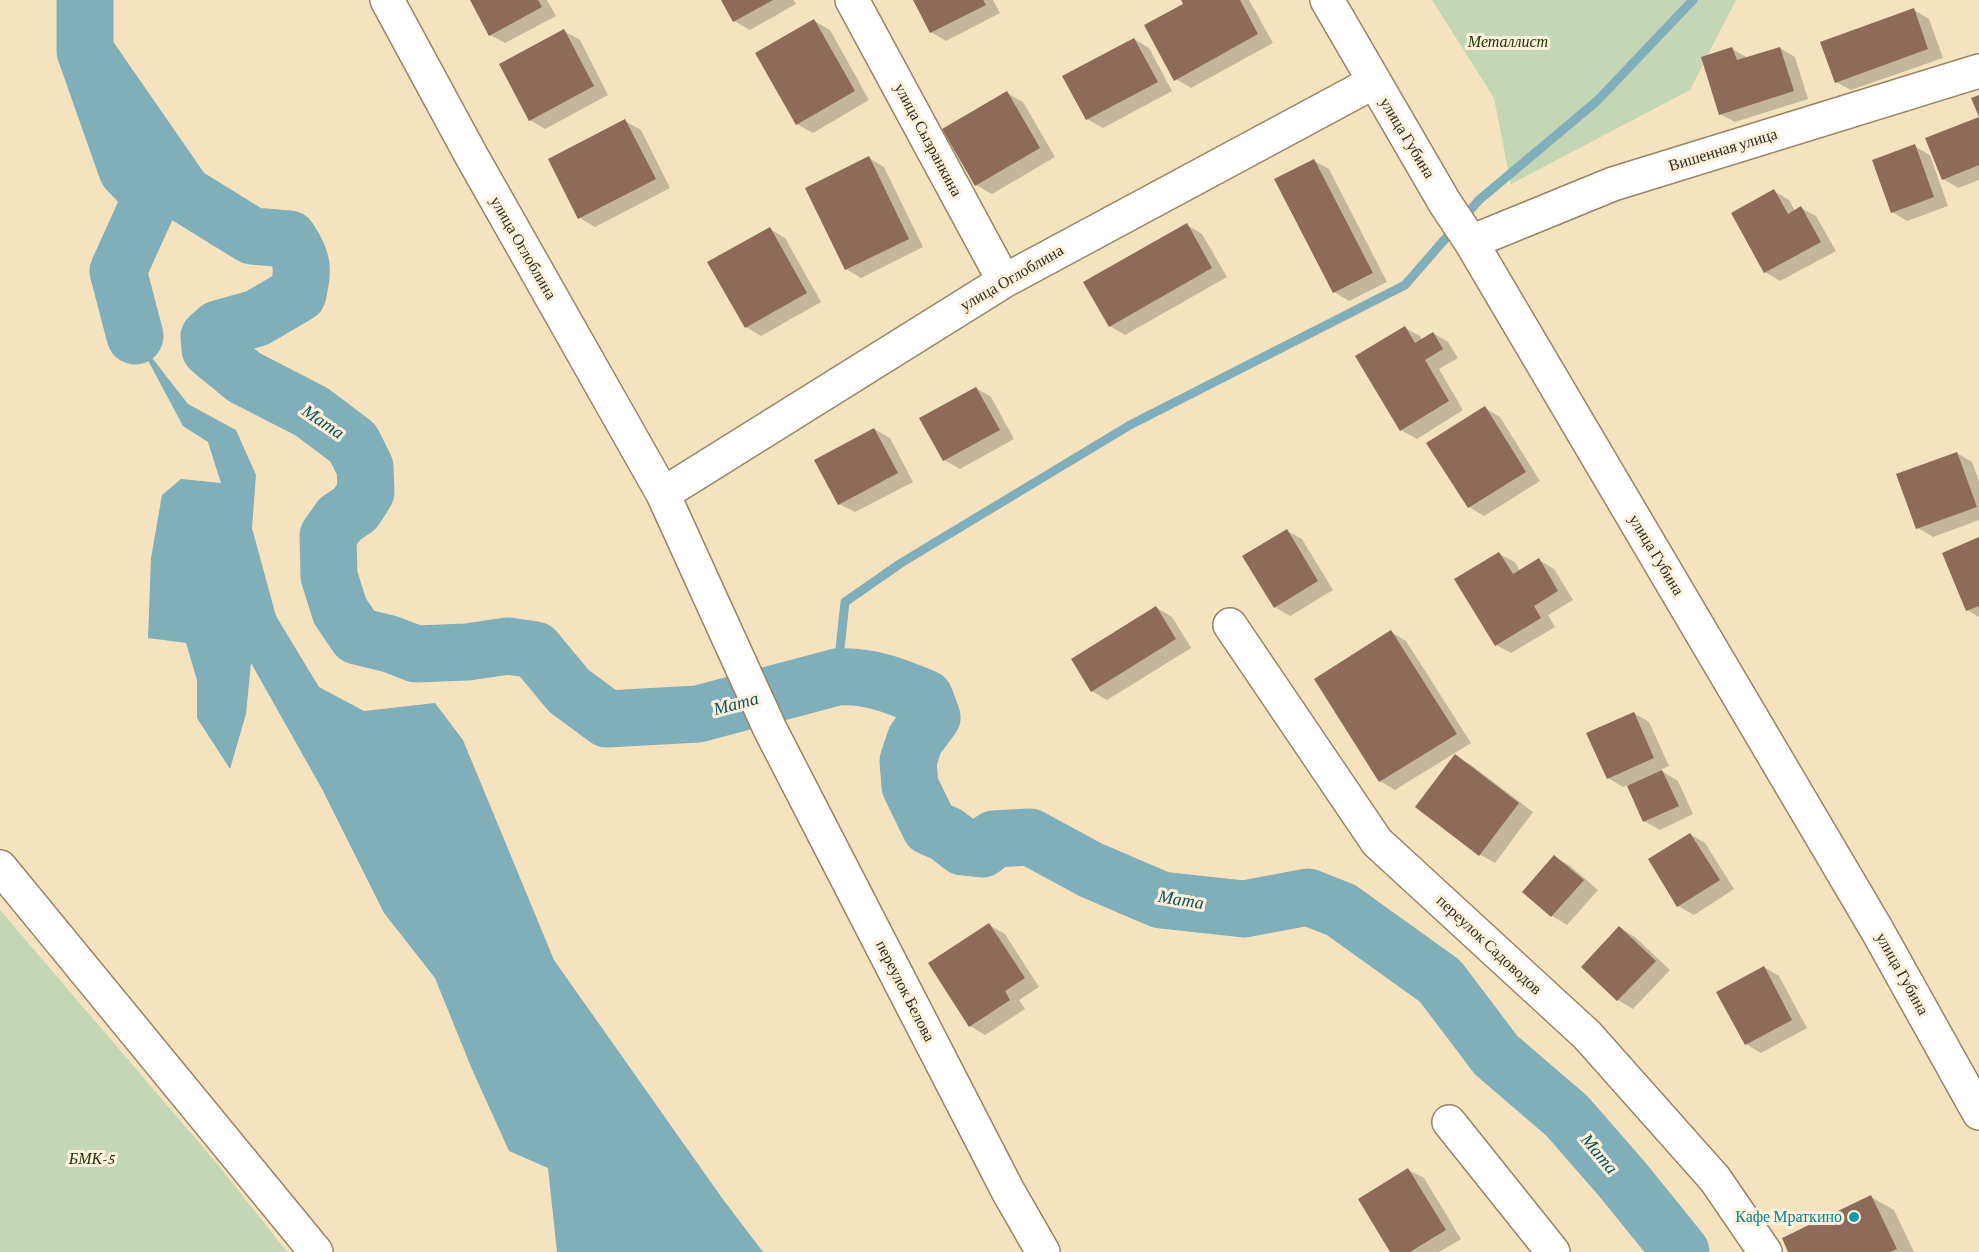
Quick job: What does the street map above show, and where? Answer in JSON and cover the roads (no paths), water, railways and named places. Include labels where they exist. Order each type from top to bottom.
[{"type":"street","name":"улица Оглоблина","points":[[387,0],[476,165],[663,494],[770,729]]},
{"type":"street","name":"улица Сызранкина","points":[[852,0],[1004,280]]},
{"type":"street","name":"улица Губина","points":[[1327,0],[1877,930],[1979,1113]]},
{"type":"street","name":"Вишенная улица","points":[[1471,242],[1614,184],[1979,70]]},
{"type":"street","name":"улица Оглоблина","points":[[663,494],[1004,280],[1374,82]]},
{"type":"street","name":"переулок Садоводов","points":[[1230,625],[1377,842],[1587,1035],[1715,1179],[1765,1252]]},
{"type":"street","name":"переулок Белова","points":[[770,729],[1008,1191],[1043,1252]]},
{"type":"street","points":[[0,867],[316,1252]]},
{"type":"street","points":[[1449,1122],[1552,1252]]},
{"type":"water","points":[[135,336],[188,404],[236,430],[256,475],[252,528],[276,616],[319,687],[364,711],[435,703],[463,740],[554,960],[722,1198],[763,1252],[557,1252],[548,1168],[509,1151],[471,1067],[435,978],[384,913],[322,789],[251,663],[246,714],[230,769],[197,718],[197,680],[186,643],[148,638],[151,558],[162,495],[181,479],[221,483],[208,442],[183,426]]},
{"type":"waterway","points":[[85,0],[85,51],[127,170],[152,196],[118,271],[135,336]]},
{"type":"waterway","points":[[837,677],[845,602],[901,563],[1130,425],[1405,285],[1479,200],[1597,101],[1693,0]]},
{"type":"waterway","name":"Мата","points":[[85,51],[184,194],[252,236],[289,239],[300,259],[301,278],[298,294],[257,318],[218,329],[209,337],[210,349],[244,377],[312,412],[353,443],[365,467],[366,492],[355,509],[340,519],[328,536],[329,576],[340,611],[357,636],[390,644],[416,654],[467,652],[508,646],[535,650],[569,691],[607,719],[698,714],[837,677],[871,680],[925,698],[932,717],[915,740],[908,761],[910,786],[930,827],[946,834],[963,847],[982,849],[994,839],[1030,837],[1091,870],[1161,900],[1244,909],[1308,897],[1341,910],[1440,981],[1496,1055],[1567,1116],[1681,1252]]},
{"type":"place","name":"Кафе Мраткино","points":[[1854,1217]]},
{"type":"park label","name":"Металлист","points":[[1508,42]]},
{"type":"park label","name":"БМК-5","points":[[92,1159]]}]
